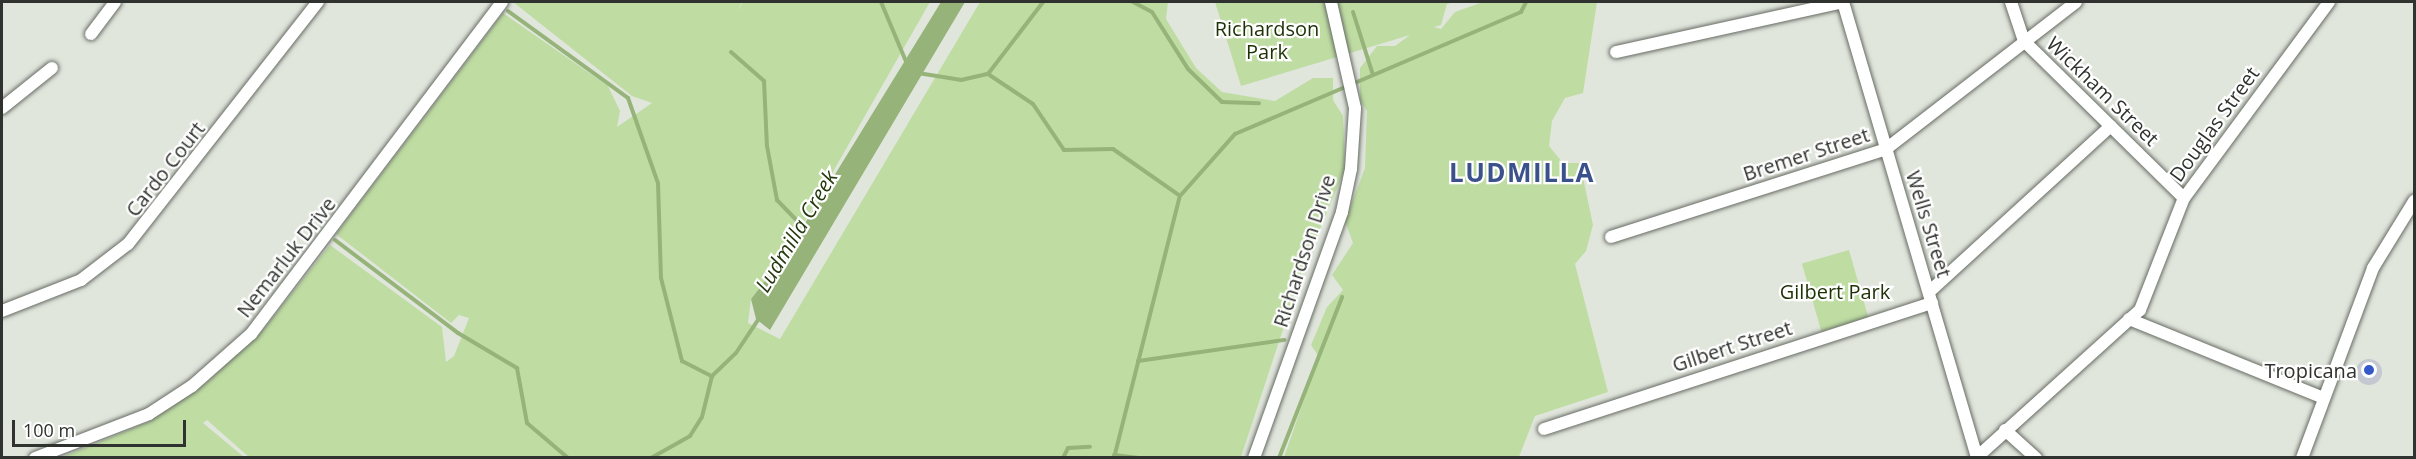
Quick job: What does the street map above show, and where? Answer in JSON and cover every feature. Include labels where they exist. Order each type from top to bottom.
[{"type":"street","points":[[91,34],[113,2]]},
{"type":"street","name":"Cardo Court","points":[[2,310],[81,280],[133,239],[318,2]]},
{"type":"street","name":"Nemarluk Drive","points":[[35,458],[148,414],[192,386],[251,334],[502,2]]},
{"type":"street","name":"Richardson Drive","points":[[1254,458],[1342,212],[1351,169],[1351,85],[1347,51],[1331,2]]},
{"type":"street","points":[[1616,52],[1843,2]]},
{"type":"street","name":"Wells Street","points":[[1843,2],[1977,457]]},
{"type":"street","name":"Wickham Street","points":[[2011,2],[2024,41],[2184,198]]},
{"type":"street","name":"Bremer Street","points":[[1611,237],[1886,149],[2076,2]]},
{"type":"street","name":"Douglas Street","points":[[1977,457],[2144,305],[2184,198],[2329,2]]},
{"type":"street","points":[[2,108],[52,68]]},
{"type":"street","name":"Gilbert Street","points":[[1544,429],[1931,298],[2111,126]]},
{"type":"street","points":[[2302,458],[2373,268],[2415,201]]},
{"type":"street","points":[[2129,319],[2324,398]]},
{"type":"street","points":[[2005,430],[2036,458]]},
{"type":"green space","points":[[513,2],[742,2],[737,11],[743,2],[930,2],[786,254],[751,299],[748,323],[780,339],[980,2],[1168,2],[1166,19],[1196,68],[1222,92],[1275,101],[1313,78],[1333,78],[1333,100],[1343,116],[1345,169],[1302,272],[1241,457],[250,458],[207,420],[203,423],[244,457],[60,458],[148,422],[206,383],[263,330],[330,245],[442,327],[446,362],[454,356],[469,318],[459,315],[451,323],[336,234],[503,13],[608,86],[620,111],[617,127],[652,103],[632,96]]},
{"type":"green space","name":"Richardson Park","points":[[1215,2],[1456,2],[1447,4],[1441,25],[1434,27],[1441,29],[1455,12],[1483,2],[1597,2],[1583,93],[1565,98],[1552,121],[1549,146],[1563,163],[1580,163],[1593,225],[1586,251],[1575,264],[1608,392],[1535,416],[1519,457],[1284,457],[1319,357],[1311,345],[1327,307],[1343,290],[1332,275],[1353,243],[1345,221],[1365,168],[1367,111],[1360,100],[1360,68],[1377,46],[1395,46],[1410,35],[1241,86]]},
{"type":"green space","name":"Gilbert Park","points":[[1849,250],[1869,318],[1821,332],[1802,264]]},
{"type":"shaded area","points":[[941,2],[965,2],[770,330],[756,319],[751,299],[786,254]]},
{"type":"building","name":"Tropicana","points":[[2369,359],[2378,363],[2382,372],[2378,381],[2369,385],[2360,381],[2356,372],[2360,363]]},
{"type":"waterway","points":[[881,2],[907,64]]},
{"type":"waterway","points":[[988,74],[1043,2]]},
{"type":"waterway","points":[[1133,2],[1152,12],[1188,69],[1222,102],[1259,103]]},
{"type":"waterway","points":[[1114,458],[1180,196],[1235,134],[1521,12],[1526,2]]},
{"type":"waterway","points":[[508,11],[628,98],[658,183],[661,278],[682,361],[712,376]]},
{"type":"waterway","points":[[1353,12],[1373,75]]},
{"type":"waterway","points":[[731,52],[764,81],[767,146],[777,200],[804,228]]},
{"type":"waterway","points":[[918,73],[961,80],[988,74],[1033,104],[1064,150],[1113,149],[1179,195]]},
{"type":"waterway","points":[[335,240],[458,333],[517,368],[527,423],[568,458]]},
{"type":"waterway","points":[[1279,458],[1342,297]]},
{"type":"waterway","name":"Ludmilla Creek","points":[[651,458],[690,436],[702,417],[712,376],[736,353],[760,317]]},
{"type":"waterway","points":[[1138,361],[1284,340]]},
{"type":"waterway","points":[[1063,458],[1068,448],[1090,447]]},
{"type":"waterway","points":[[1114,455],[1139,458]]},
{"type":"place","name":"Tropicana","points":[[2369,370]]},
{"type":"district","name":"LUDMILLA","points":[[1522,173]]}]
